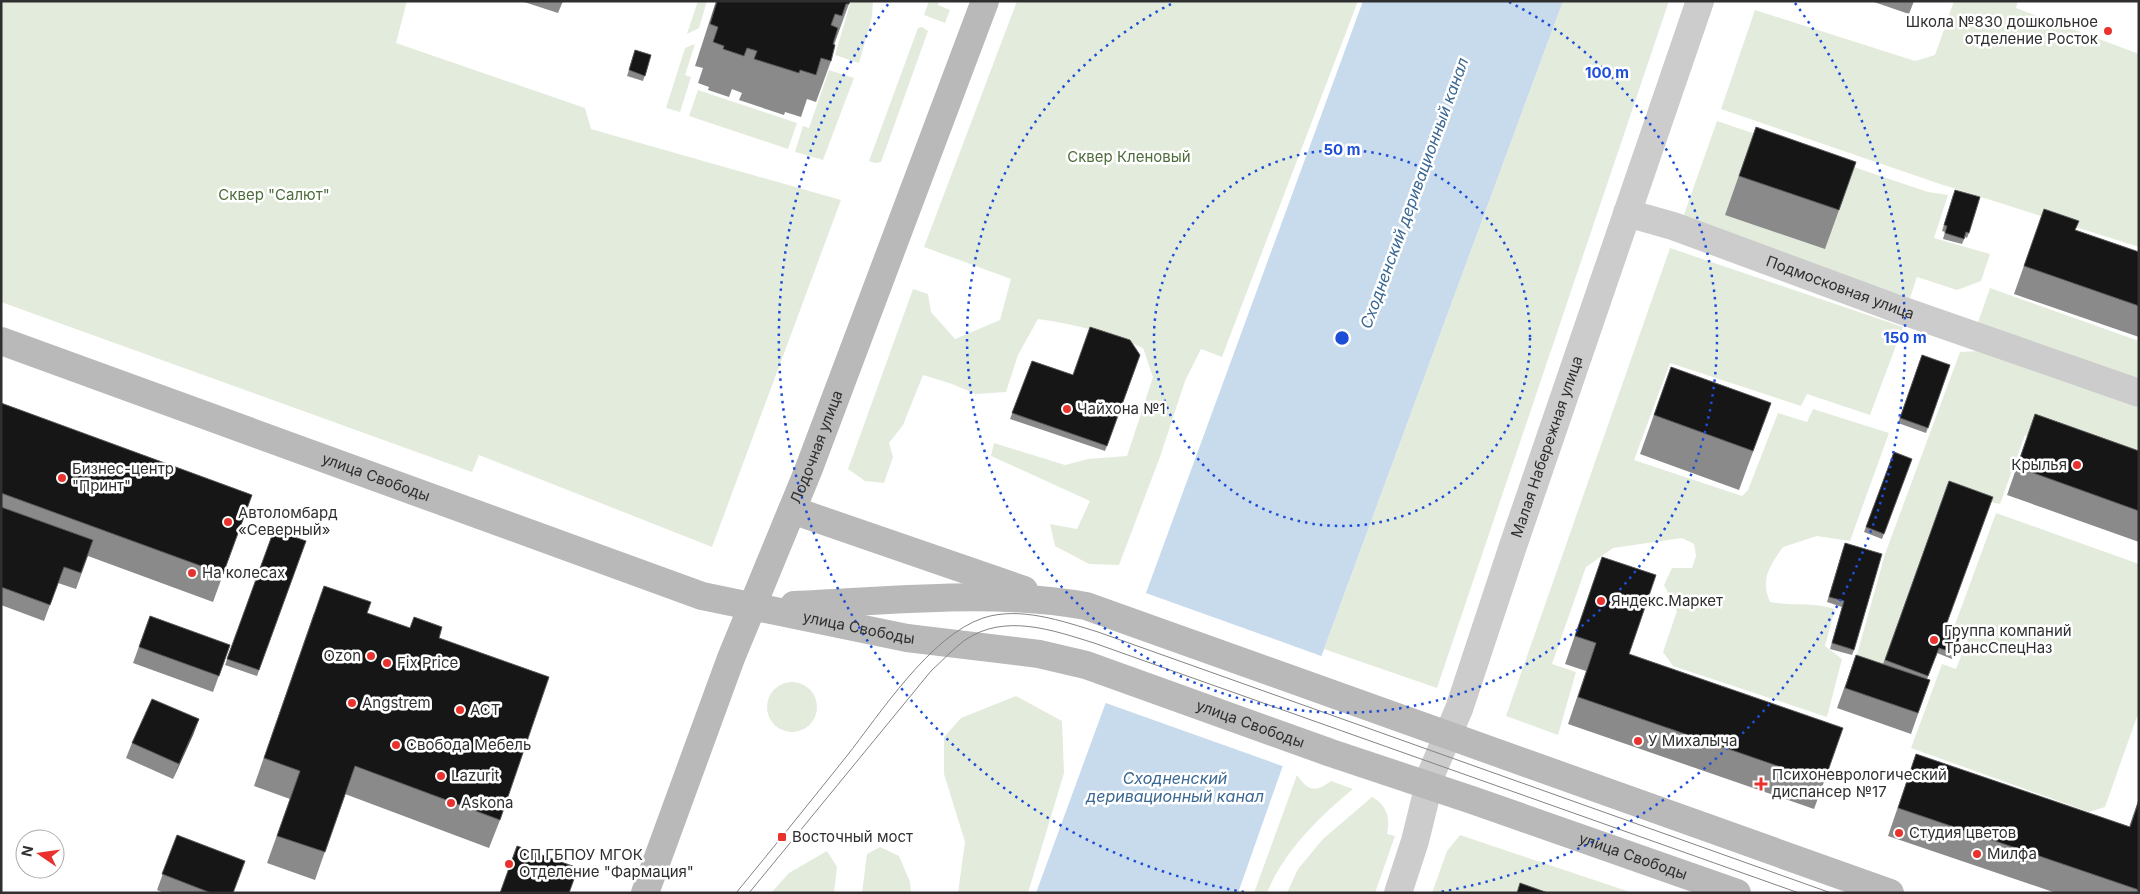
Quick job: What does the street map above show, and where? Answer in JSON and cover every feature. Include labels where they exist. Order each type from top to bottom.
[{"type":"main road","name":"Лодочная улица","points":[[645,893],[731,658],[792,510],[985,1]]},
{"type":"main road","name":"улица Свободы","points":[[1,341],[702,596],[907,638],[1039,654],[1086,665],[1331,753],[1429,785],[1737,893]]},
{"type":"main road","name":"улица Свободы","points":[[792,510],[1058,601]]},
{"type":"main road","name":"улица Свободы","points":[[752,607],[974,597],[1058,601],[1086,606],[1890,893]]},
{"type":"street","name":"Малая Набережная улица","points":[[1398,893],[1416,841],[1432,772],[1459,708],[1700,1]]},
{"type":"street","name":"Подмосковная улица","points":[[1628,213],[1673,226],[1895,308],[2139,393]]},
{"type":"green space","name":"Сквер \"Салют\"","points":[[1,1],[407,1],[396,43],[585,108],[591,129],[841,200],[712,547],[479,455],[472,472],[1,302]]},
{"type":"green space","points":[[698,1],[707,1],[699,28],[687,34]]},
{"type":"green space","points":[[851,1],[873,1],[872,17],[859,63],[835,55]]},
{"type":"green space","points":[[929,1],[939,1],[938,5],[950,10],[945,23],[924,15]]},
{"type":"green space","name":"Сквер Кленовый","points":[[1017,1],[1358,1],[1222,357],[1201,349],[1185,381],[1160,457],[1119,565],[1089,564],[1055,546],[1050,524],[1077,529],[1090,501],[991,456],[994,443],[1065,465],[1088,459],[1127,456],[1153,377],[1143,348],[1118,338],[1078,326],[1038,319],[1018,355],[1006,392],[976,394],[923,375],[903,425],[889,443],[893,457],[884,483],[865,481],[848,469],[913,289],[928,294],[931,312],[955,339],[1000,320],[1011,279],[924,247]]},
{"type":"green space","points":[[1563,1],[1669,1],[1437,688],[1324,649]]},
{"type":"green space","points":[[1954,1],[2018,1],[2016,8],[2139,54],[2139,247],[1940,184],[1721,109],[1755,10],[1915,61],[1935,55]]},
{"type":"green space","points":[[922,27],[928,31],[881,162],[869,161],[918,28]]},
{"type":"green space","points":[[695,44],[685,75],[691,77],[680,112],[666,108],[685,48]]},
{"type":"green space","points":[[829,70],[854,78],[823,160],[795,152],[803,126],[809,128]]},
{"type":"green space","points":[[698,90],[797,123],[788,149],[689,116]]},
{"type":"green space","points":[[1717,121],[1928,192],[1948,195],[1934,238],[1990,254],[1981,281],[1957,290],[1917,277],[1908,304],[1681,223]]},
{"type":"green space","points":[[1670,248],[1903,327],[1870,415],[1807,394],[1801,406],[1670,363],[1634,460],[1742,496],[1748,490],[1778,413],[1807,422],[1813,409],[1889,433],[1850,541],[1817,536],[1783,547],[1774,560],[1766,580],[1767,594],[1770,602],[1835,609],[1825,646],[1842,659],[1827,717],[1673,666],[1663,652],[1677,611],[1664,585],[1672,568],[1692,568],[1696,556],[1694,544],[1682,538],[1613,548],[1586,567],[1552,664],[1576,672],[1558,735],[1506,716]]},
{"type":"green space","points":[[1990,288],[2139,341],[2139,386],[1975,331]]},
{"type":"green space","points":[[1979,351],[2139,407],[2139,473],[2025,435],[2000,504],[1991,502],[1883,665],[1856,658],[1885,554],[1960,352]]},
{"type":"green space","points":[[1996,513],[2139,564],[2139,711],[2105,807],[2089,812],[1911,748],[1942,664],[1956,669],[1969,636],[1953,630]]},
{"type":"green space","points":[[787,682],[797,682],[810,689],[817,702],[817,712],[810,725],[797,732],[787,732],[778,728],[771,721],[767,712],[767,702],[771,693],[778,686]]},
{"type":"green space","points":[[1016,696],[1062,721],[1064,773],[1028,893],[958,893],[965,842],[944,774],[944,737],[961,718]]},
{"type":"green space","points":[[1297,775],[1308,787],[1316,789],[1331,781],[1353,789],[1315,823],[1293,849],[1274,878],[1267,893],[1254,893]]},
{"type":"green space","points":[[1372,797],[1381,803],[1386,812],[1388,817],[1387,834],[1395,836],[1375,893],[1287,893],[1298,869],[1323,839]]},
{"type":"green space","points":[[1460,835],[1633,893],[1432,893],[1447,851]]},
{"type":"green space","points":[[880,847],[899,856],[910,882],[911,893],[862,893],[867,854]]},
{"type":"green space","points":[[827,851],[837,867],[834,893],[771,893],[789,873]]},
{"type":"water","name":"Сходненский деривационный канал","points":[[1363,1],[1563,1],[1324,649],[1238,893],[1036,893]]},
{"type":"pier","points":[[1143,592],[1324,657],[1285,767],[1103,702]]},
{"type":"building","points":[[717,1],[850,1],[849,4],[846,4],[842,16],[835,14],[831,25],[838,28],[833,44],[835,45],[831,61],[821,58],[816,75],[800,70],[799,73],[754,59],[757,51],[747,48],[744,56],[723,49],[724,46],[713,42],[718,27],[710,24]]},
{"type":"building","points":[[635,50],[651,55],[645,76],[629,70]]},
{"type":"building","points":[[1756,127],[1856,162],[1839,210],[1739,176]]},
{"type":"building","points":[[1955,190],[1980,197],[1969,233],[1966,232],[1964,239],[1945,233],[1947,226],[1944,225]]},
{"type":"building","points":[[2044,209],[2079,221],[2075,230],[2139,252],[2139,306],[2024,266]]},
{"type":"building","points":[[1090,327],[1130,340],[1140,355],[1107,446],[1012,413],[1032,361],[1073,375]]},
{"type":"building","points":[[1922,355],[1950,365],[1928,428],[1900,418]]},
{"type":"building","points":[[1671,367],[1771,403],[1753,451],[1654,415]]},
{"type":"building","name":"Бизнес-центр \"Принт\"","points":[[1,403],[252,495],[223,574],[1,493]]},
{"type":"building","points":[[2035,414],[2139,451],[2139,511],[2017,467]]},
{"type":"building","points":[[1894,452],[1912,459],[1884,534],[1866,527]]},
{"type":"building","points":[[1949,481],[1993,497],[1945,628],[1961,634],[1954,653],[1939,648],[1928,676],[1885,660]]},
{"type":"building","points":[[1,507],[93,540],[81,573],[64,567],[50,605],[1,587]]},
{"type":"building","points":[[274,530],[306,541],[259,670],[227,659]]},
{"type":"building","points":[[1845,543],[1882,554],[1854,650],[1832,643],[1844,601],[1829,597]]},
{"type":"building","points":[[1602,557],[1656,575],[1629,654],[1843,728],[1824,782],[1578,697],[1596,643],[1575,636]]},
{"type":"building","name":"Свобода Мебель","points":[[324,586],[371,602],[367,613],[410,628],[414,617],[442,627],[439,638],[549,677],[500,820],[355,766],[325,852],[277,836],[300,771],[264,758]]},
{"type":"building","points":[[150,616],[230,645],[219,676],[139,647]]},
{"type":"building","points":[[1856,655],[1930,680],[1918,713],[1845,688]]},
{"type":"building","points":[[152,699],[199,719],[179,764],[132,743]]},
{"type":"building","points":[[1916,754],[2130,827],[2139,800],[2139,890],[1898,808]]},
{"type":"building","points":[[177,835],[245,861],[233,893],[211,893],[162,874]]},
{"type":"building","points":[[517,846],[578,868],[569,893],[500,893]]},
{"type":"building","points":[[1520,883],[1548,893],[1517,893]]},
{"type":"tram line","points":[[736,893],[846,757],[890,699],[925,659],[944,641],[963,627],[983,618],[1012,614],[1041,616],[1098,632],[1831,893]]},
{"type":"tram line","points":[[749,893],[931,671],[965,640],[980,632],[996,627],[1012,626],[1029,626],[1045,629],[1094,643],[1799,893]]},
{"type":"place","name":"Школа №830 дошкольное отделение Росток","points":[[2108,31]]},
{"type":"place","name":"Чайхона №1","points":[[1067,409]]},
{"type":"place","name":"Крылья","points":[[2077,465]]},
{"type":"place","name":"Бизнес-центр \"Принт\"","points":[[62,478]]},
{"type":"place","name":"Автоломбард «Северный»","points":[[228,522]]},
{"type":"place","name":"На колесах","points":[[192,573]]},
{"type":"place","name":"Яндекс.Маркет","points":[[1601,601]]},
{"type":"place","name":"Группа компаний ТрансСпецНаз","points":[[1934,640]]},
{"type":"place","name":"Ozon","points":[[371,656]]},
{"type":"place","name":"Fix Price","points":[[387,663]]},
{"type":"place","name":"Angstrem","points":[[352,703]]},
{"type":"place","name":"АСТ","points":[[460,710]]},
{"type":"place","name":"У Михалыча","points":[[1638,741]]},
{"type":"place","name":"Свобода Мебель","points":[[396,745]]},
{"type":"place","name":"Lazurit","points":[[441,776]]},
{"type":"place","name":"Психоневрологический диспансер №17","points":[[1761,784]]},
{"type":"place","name":"Askona","points":[[451,803]]},
{"type":"place","name":"Студия цветов","points":[[1899,833]]},
{"type":"place","name":"Восточный мост","points":[[782,837]]},
{"type":"place","name":"Милфа","points":[[1977,854]]},
{"type":"place","name":"СП ГБПОУ МГОК Отделение \"Фармация\"","points":[[509,864]]}]
